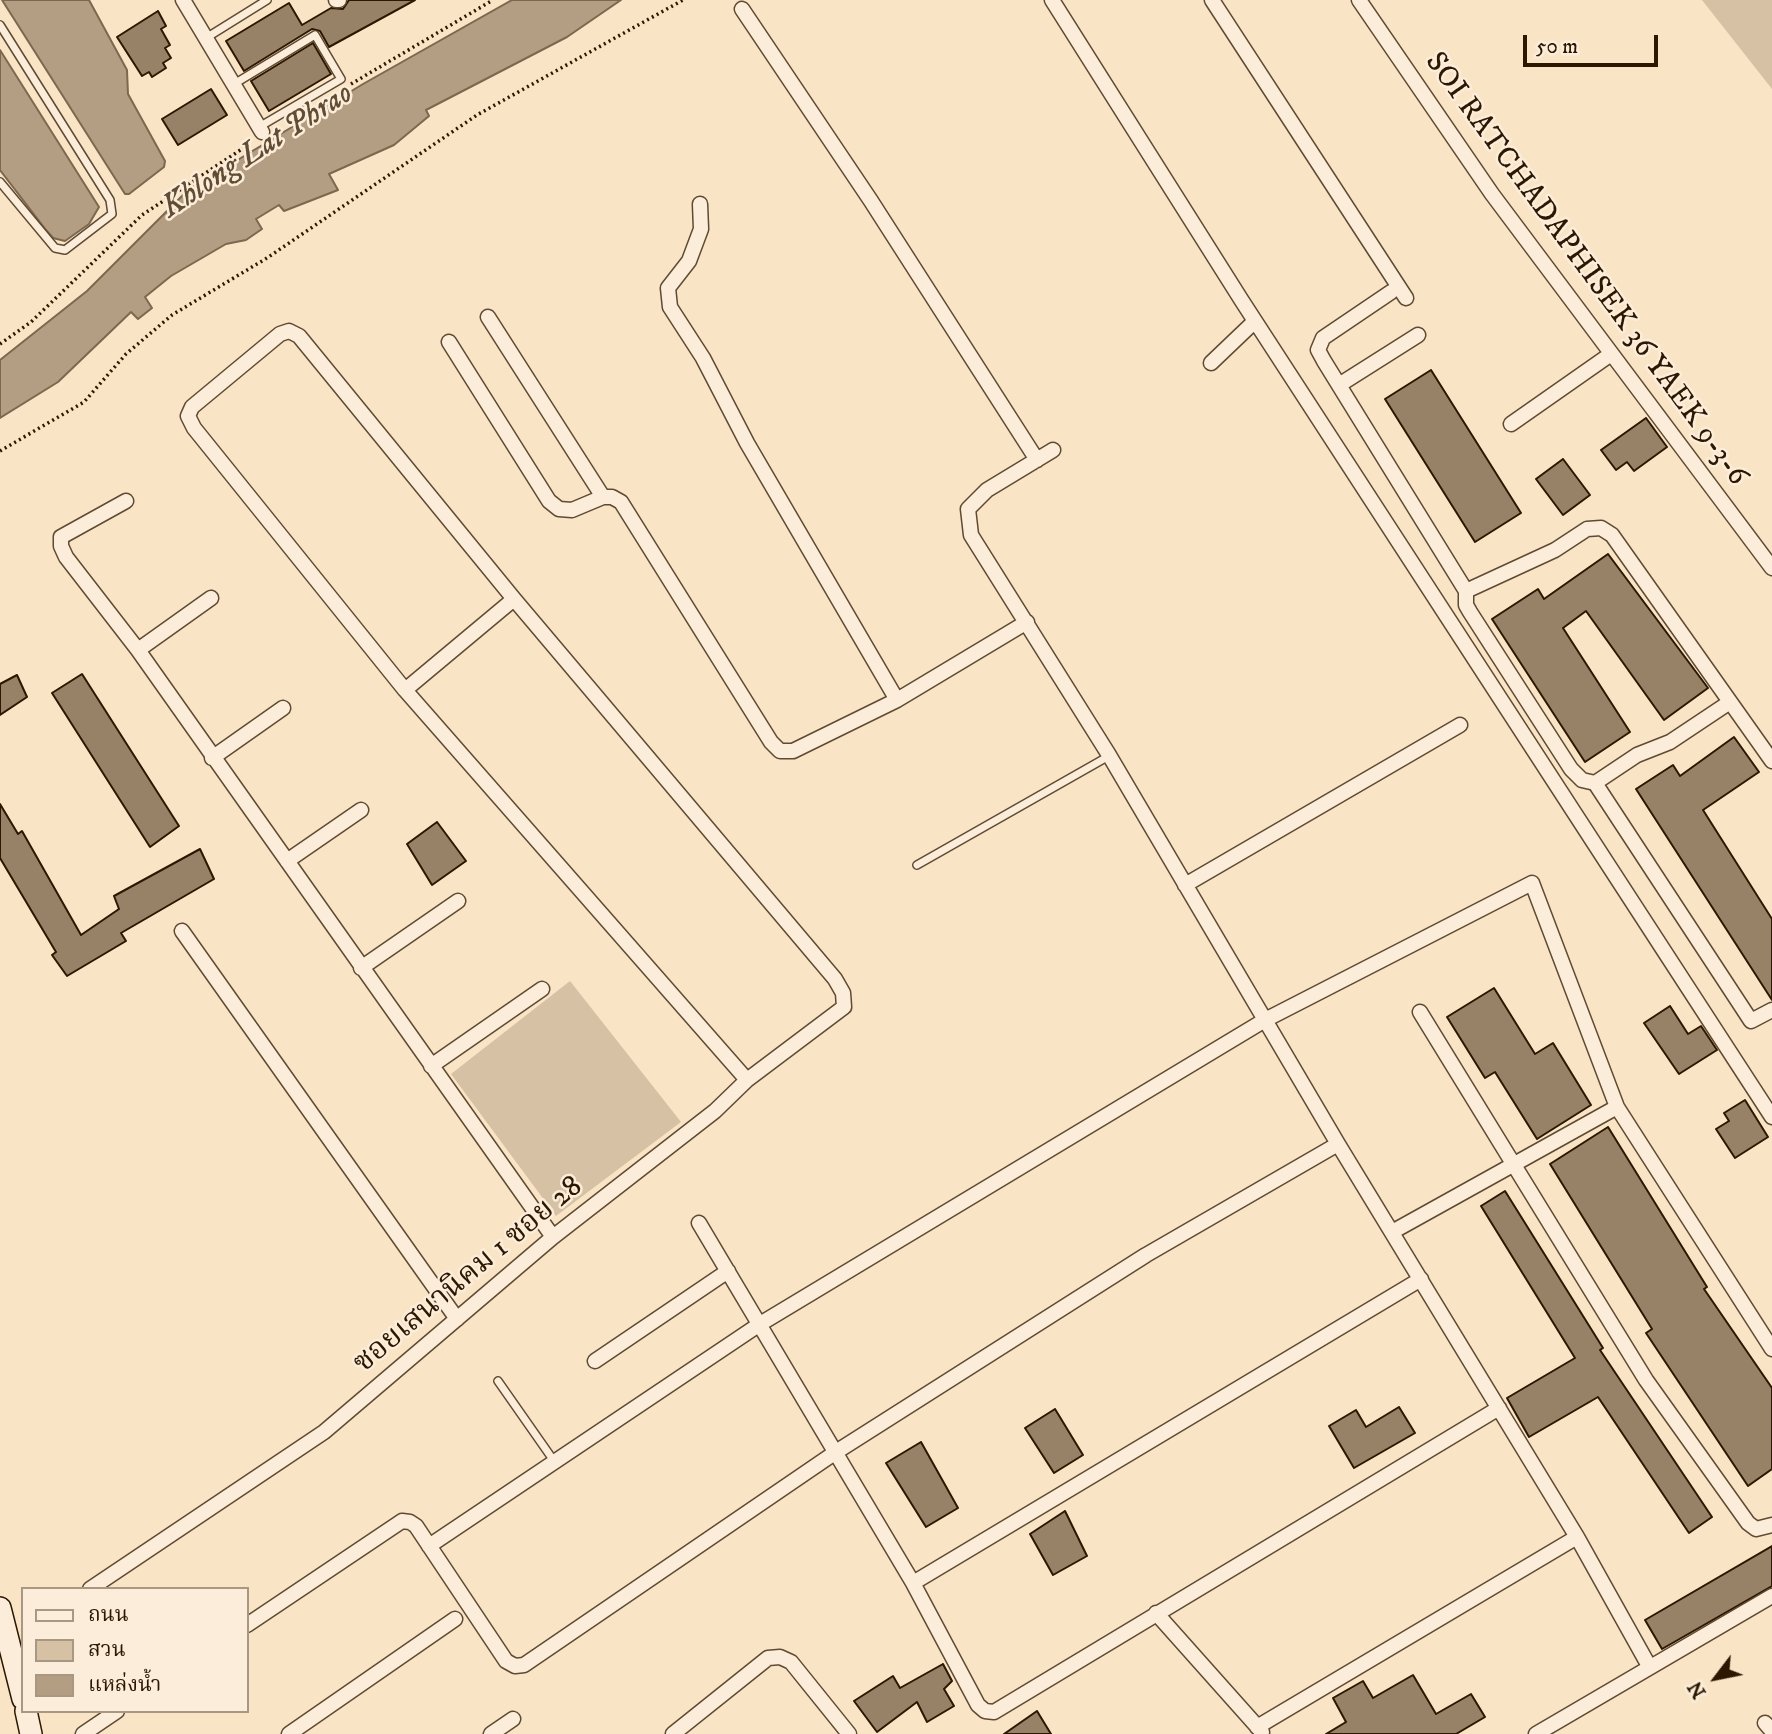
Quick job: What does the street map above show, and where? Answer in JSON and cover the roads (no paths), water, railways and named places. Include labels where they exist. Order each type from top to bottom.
[{"type":"street","points":[[183,0],[234,85],[258,134]]},
{"type":"street","points":[[1052,0],[1255,321],[1772,1117]]},
{"type":"street","points":[[1212,0],[1406,298]]},
{"type":"street","name":"SOI RATCHADAPHISEK 36 YAEK 9-3-6","points":[[1359,0],[1492,194],[1772,568]]},
{"type":"street","points":[[742,9],[871,201],[1037,460]]},
{"type":"street","points":[[700,204],[701,229],[689,261],[668,288],[670,307],[703,358],[747,443],[897,700]]},
{"type":"street","points":[[1391,292],[1323,338],[1318,350],[1466,591],[1466,605],[1470,612],[1571,769],[1582,780],[1595,783],[1751,1021],[1772,1010]]},
{"type":"street","points":[[488,317],[603,498]]},
{"type":"street","points":[[1211,363],[1255,321]]},
{"type":"street","points":[[405,690],[514,599],[299,336],[289,331],[280,334],[192,407],[188,416],[194,428],[405,690],[747,1080]]},
{"type":"street","points":[[1339,385],[1418,335]]},
{"type":"street","points":[[449,342],[549,501],[559,509],[572,510],[603,498],[612,497],[621,502],[771,742],[780,751],[793,751],[897,700],[1027,622]]},
{"type":"street","points":[[1511,424],[1611,354]]},
{"type":"street","points":[[1053,450],[987,490],[968,509],[971,535],[1109,755],[1338,1144],[1577,1537],[1649,1666]]},
{"type":"street","points":[[125,501],[61,537],[61,546],[138,650],[553,1237]]},
{"type":"street","points":[[1466,591],[1555,550],[1587,529],[1601,528],[1612,535],[1772,761]]},
{"type":"street","points":[[138,650],[211,598]]},
{"type":"street","name":"ซอยเสนานิคม 1 ซอย 28","points":[[93,1587],[324,1432],[553,1237],[715,1111],[747,1080],[844,1007],[844,993],[835,979],[514,599]]},
{"type":"street","points":[[1595,783],[1637,755],[1670,742],[1730,702]]},
{"type":"street","points":[[212,758],[284,708]]},
{"type":"street","points":[[1185,884],[1460,725]]},
{"type":"street","points":[[287,861],[360,810]]},
{"type":"street","points":[[429,1546],[760,1324],[1265,1020],[1532,883],[1617,1107],[1772,1349]]},
{"type":"street","points":[[361,968],[458,901]]},
{"type":"street","points":[[182,931],[457,1319]]},
{"type":"street","points":[[431,1066],[542,989]]},
{"type":"street","points":[[1420,1012],[1647,1380],[1748,1523],[1756,1529],[1772,1525]]},
{"type":"street","points":[[1392,1232],[1617,1107]]},
{"type":"street","points":[[248,1624],[402,1521],[416,1526],[506,1661],[515,1666],[524,1665],[836,1452],[1146,1255],[1338,1144]]},
{"type":"street","points":[[699,1223],[913,1583],[978,1705],[985,1711],[994,1712],[1499,1408]]},
{"type":"street","points":[[595,1361],[728,1271]]},
{"type":"street","points":[[913,1583],[1421,1279]]},
{"type":"street","points":[[1156,1613],[1261,1731],[1577,1537]]},
{"type":"street","points":[[1536,1734],[1772,1596]]},
{"type":"street","points":[[0,1608],[15,1635],[21,1683]]},
{"type":"street","points":[[294,1733],[455,1619]]},
{"type":"street","points":[[673,1734],[768,1658],[780,1657],[791,1662],[849,1734]]},
{"type":"street","points":[[26,1713],[31,1734]]},
{"type":"street","points":[[83,1734],[114,1713]]},
{"type":"street","points":[[491,1734],[513,1719]]},
{"type":"lane","points":[[206,38],[267,0]]},
{"type":"lane","points":[[0,25],[110,200],[112,214],[65,250],[55,248],[0,182]]},
{"type":"lane","points":[[234,85],[315,36],[341,79],[258,134]]},
{"type":"lane","points":[[916,865],[1109,755]]},
{"type":"lane","points":[[498,1381],[555,1462]]},
{"type":"water","points":[[2,0],[89,0],[127,70],[128,94],[165,161],[164,167],[129,194],[125,194]]},
{"type":"water","name":"Khlong Lat Phrao","points":[[512,0],[621,0],[567,37],[426,110],[429,116],[394,145],[329,174],[338,190],[284,211],[279,205],[256,219],[262,229],[246,240],[226,244],[171,276],[145,297],[152,308],[138,319],[131,312],[58,382],[0,418],[0,360],[87,291],[188,190],[363,84]]},
{"type":"water","points":[[0,50],[99,207],[89,224],[65,241],[53,238],[0,170]]}]
